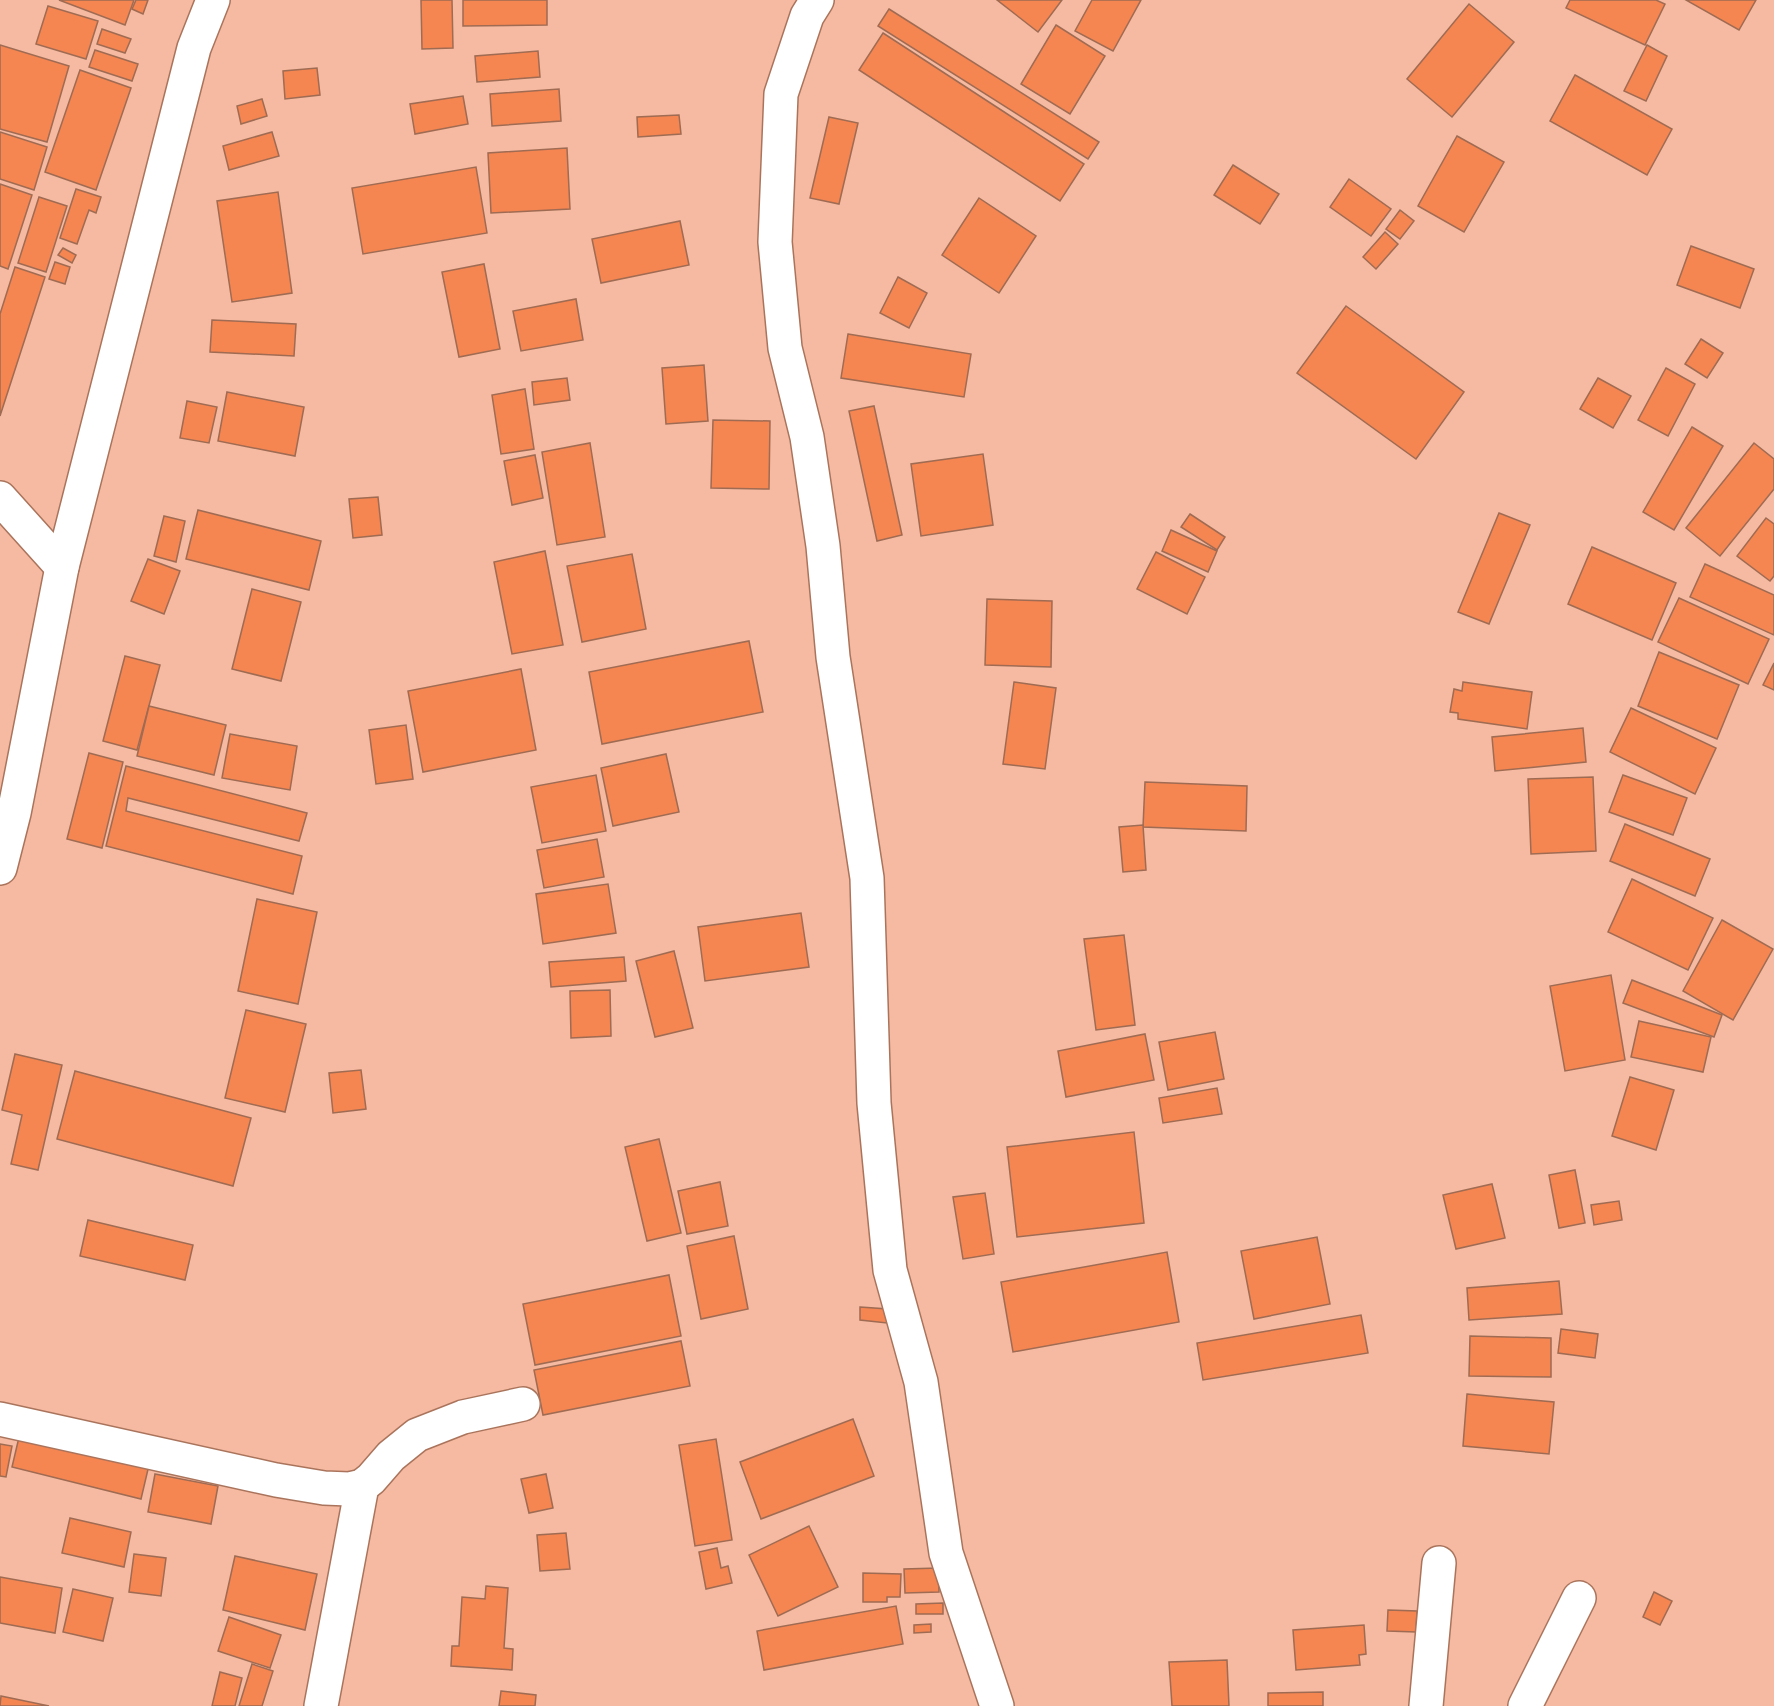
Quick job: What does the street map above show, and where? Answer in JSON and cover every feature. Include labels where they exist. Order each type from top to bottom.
[{"type":"street","points":[[0,868],[7,821],[62,567],[194,48],[213,0]]},
{"type":"street","points":[[817,0],[807,16],[781,94],[776,242],[785,348],[807,437],[823,546],[833,657],[867,878],[874,1103],[890,1270],[921,1382],[946,1553],[997,1706]]},
{"type":"street","points":[[0,498],[62,567]]},
{"type":"street","points":[[0,1419],[276,1480],[324,1488],[349,1489],[362,1486],[372,1479],[391,1456],[417,1435],[463,1417],[523,1404]]},
{"type":"street","points":[[321,1706],[362,1486]]},
{"type":"street","points":[[1426,1706],[1439,1563]]},
{"type":"street","points":[[1525,1706],[1580,1598]]},
{"type":"building","points":[[59,0],[134,0],[125,25]]},
{"type":"building","points":[[136,0],[148,0],[143,14],[132,9]]},
{"type":"building","points":[[421,0],[452,0],[453,48],[422,49]]},
{"type":"building","points":[[463,0],[547,0],[547,25],[463,26]]},
{"type":"building","points":[[997,0],[1062,0],[1038,32]]},
{"type":"building","points":[[1092,0],[1141,0],[1113,51],[1075,31]]},
{"type":"building","points":[[1570,0],[1656,0],[1665,4],[1645,45],[1566,8]]},
{"type":"building","points":[[1686,0],[1756,0],[1739,30]]},
{"type":"building","points":[[1469,4],[1514,42],[1452,117],[1407,79]]},
{"type":"building","points":[[48,6],[98,21],[86,59],[36,44]]},
{"type":"building","points":[[889,9],[1099,142],[1088,159],[878,26]]},
{"type":"building","points":[[1056,25],[1105,56],[1070,114],[1021,84]]},
{"type":"building","points":[[102,29],[131,39],[125,53],[97,44]]},
{"type":"building","points":[[883,33],[1084,164],[1060,201],[859,70]]},
{"type":"building","points":[[0,45],[69,66],[47,142],[0,129]]},
{"type":"building","points":[[1647,45],[1667,56],[1646,101],[1624,91]]},
{"type":"building","points":[[95,50],[138,64],[132,81],[89,67]]},
{"type":"building","points":[[538,51],[540,77],[477,82],[475,56]]},
{"type":"building","points":[[317,68],[320,95],[285,99],[283,71]]},
{"type":"building","points":[[80,70],[131,88],[96,190],[45,172]]},
{"type":"building","points":[[1575,75],[1672,129],[1647,175],[1550,121]]},
{"type":"building","points":[[559,89],[561,121],[492,126],[490,94]]},
{"type":"building","points":[[463,96],[468,124],[415,134],[410,104]]},
{"type":"building","points":[[262,99],[267,116],[241,124],[237,106]]},
{"type":"building","points":[[679,115],[681,134],[638,137],[637,117]]},
{"type":"building","points":[[829,117],[858,123],[839,204],[810,198]]},
{"type":"building","points":[[0,132],[47,147],[34,190],[0,179]]},
{"type":"building","points":[[272,132],[279,156],[229,170],[223,146]]},
{"type":"building","points":[[1457,136],[1504,162],[1464,232],[1418,206]]},
{"type":"building","points":[[567,148],[570,209],[491,213],[488,153]]},
{"type":"building","points":[[1233,165],[1279,194],[1260,224],[1214,195]]},
{"type":"building","points":[[476,167],[487,233],[363,254],[352,188]]},
{"type":"building","points":[[1349,179],[1391,209],[1371,236],[1330,207]]},
{"type":"building","points":[[0,184],[32,195],[8,269],[0,266]]},
{"type":"building","points":[[76,189],[101,197],[96,213],[89,210],[77,244],[60,238]]},
{"type":"building","points":[[278,192],[292,293],[232,302],[217,201]]},
{"type":"building","points":[[39,197],[67,206],[46,272],[18,263]]},
{"type":"building","points":[[979,198],[1036,236],[999,293],[942,255]]},
{"type":"building","points":[[1400,210],[1414,221],[1400,239],[1386,229]]},
{"type":"building","points":[[680,221],[689,265],[601,283],[592,239]]},
{"type":"building","points":[[1385,232],[1398,244],[1376,269],[1363,257]]},
{"type":"building","points":[[1691,246],[1754,269],[1740,308],[1677,285]]},
{"type":"building","points":[[63,248],[76,255],[72,263],[58,255]]},
{"type":"building","points":[[55,262],[70,267],[65,284],[49,279]]},
{"type":"building","points":[[484,264],[500,349],[459,357],[442,272]]},
{"type":"building","points":[[15,267],[45,277],[0,416],[0,314]]},
{"type":"building","points":[[898,277],[927,293],[909,328],[880,313]]},
{"type":"building","points":[[576,299],[583,340],[521,351],[513,311]]},
{"type":"building","points":[[1346,306],[1464,392],[1416,459],[1297,373]]},
{"type":"building","points":[[212,320],[296,324],[294,356],[210,352]]},
{"type":"building","points":[[848,334],[971,354],[964,397],[841,378]]},
{"type":"building","points":[[1701,339],[1723,353],[1707,378],[1685,364]]},
{"type":"building","points":[[704,365],[708,421],[666,424],[662,368]]},
{"type":"building","points":[[1666,368],[1695,384],[1668,436],[1638,420]]},
{"type":"building","points":[[567,378],[570,400],[534,405],[532,382]]},
{"type":"building","points":[[1598,378],[1631,396],[1613,428],[1580,409]]},
{"type":"building","points":[[525,389],[534,449],[501,454],[492,395]]},
{"type":"building","points":[[227,392],[304,407],[295,456],[218,441]]},
{"type":"building","points":[[187,401],[217,407],[209,443],[180,438]]},
{"type":"building","points":[[874,406],[902,535],[877,541],[849,411]]},
{"type":"building","points":[[713,420],[770,421],[769,489],[711,488]]},
{"type":"building","points":[[1692,427],[1723,446],[1674,530],[1643,512]]},
{"type":"building","points":[[590,443],[605,537],[557,545],[542,452]]},
{"type":"building","points":[[1754,443],[1774,459],[1774,489],[1720,556],[1686,528]]},
{"type":"building","points":[[983,454],[993,525],[921,536],[911,464]]},
{"type":"building","points":[[535,455],[543,498],[512,505],[504,461]]},
{"type":"building","points":[[378,497],[382,535],[353,538],[349,499]]},
{"type":"building","points":[[198,510],[321,541],[309,590],[186,559]]},
{"type":"building","points":[[1499,513],[1530,525],[1489,624],[1458,612]]},
{"type":"building","points":[[1190,514],[1225,537],[1217,550],[1181,527]]},
{"type":"building","points":[[164,516],[185,521],[176,562],[154,556]]},
{"type":"building","points":[[1766,518],[1774,524],[1774,576],[1770,581],[1737,556]]},
{"type":"building","points":[[1171,530],[1217,551],[1208,572],[1162,551]]},
{"type":"building","points":[[1592,547],[1676,583],[1652,640],[1568,604]]},
{"type":"building","points":[[545,551],[563,645],[512,654],[494,562]]},
{"type":"building","points":[[1156,552],[1205,577],[1187,614],[1137,589]]},
{"type":"building","points":[[632,554],[646,629],[582,642],[567,566]]},
{"type":"building","points":[[148,559],[180,571],[164,614],[131,601]]},
{"type":"building","points":[[1705,564],[1774,595],[1774,635],[1690,597]]},
{"type":"building","points":[[252,589],[301,602],[281,681],[232,669]]},
{"type":"building","points":[[1679,598],[1769,639],[1748,684],[1658,642]]},
{"type":"building","points":[[987,599],[1052,601],[1051,667],[985,665]]},
{"type":"building","points":[[749,641],[763,712],[602,744],[589,672]]},
{"type":"building","points":[[1659,652],[1739,685],[1717,739],[1638,706]]},
{"type":"building","points":[[125,656],[160,665],[137,750],[103,741]]},
{"type":"building","points":[[1774,663],[1774,690],[1763,685]]},
{"type":"building","points":[[521,669],[536,750],[423,772],[408,691]]},
{"type":"building","points":[[1014,682],[1056,688],[1045,769],[1003,764]]},
{"type":"building","points":[[1463,682],[1532,692],[1527,729],[1458,719],[1458,713],[1450,712],[1454,689],[1462,691]]},
{"type":"building","points":[[149,706],[226,725],[214,775],[137,756]]},
{"type":"building","points":[[1631,708],[1716,748],[1695,794],[1610,752]]},
{"type":"building","points":[[406,725],[413,779],[376,784],[369,730]]},
{"type":"building","points":[[1583,728],[1586,762],[1495,771],[1492,737]]},
{"type":"building","points":[[230,734],[297,746],[290,790],[222,778]]},
{"type":"building","points":[[89,753],[123,762],[102,848],[67,839]]},
{"type":"building","points":[[666,754],[679,812],[613,826],[601,768]]},
{"type":"building","points":[[126,766],[307,813],[299,841],[128,798],[126,811],[302,856],[293,894],[106,846]]},
{"type":"building","points":[[596,775],[606,831],[542,843],[531,787]]},
{"type":"building","points":[[1623,775],[1687,798],[1673,835],[1609,812]]},
{"type":"building","points":[[1593,777],[1596,851],[1531,854],[1528,779]]},
{"type":"building","points":[[1145,782],[1247,786],[1246,831],[1143,827]]},
{"type":"building","points":[[1625,824],[1710,859],[1695,896],[1610,861]]},
{"type":"building","points":[[1143,825],[1146,870],[1123,872],[1119,827]]},
{"type":"building","points":[[597,839],[604,877],[544,888],[537,850]]},
{"type":"building","points":[[1632,879],[1713,918],[1688,970],[1608,932]]},
{"type":"building","points":[[608,884],[616,933],[543,944],[536,894]]},
{"type":"building","points":[[257,899],[317,912],[298,1004],[238,991]]},
{"type":"building","points":[[801,913],[809,967],[705,981],[698,927]]},
{"type":"building","points":[[1722,920],[1773,949],[1733,1020],[1683,991]]},
{"type":"building","points":[[1124,935],[1135,1025],[1096,1030],[1084,939]]},
{"type":"building","points":[[674,951],[693,1028],[655,1037],[636,961]]},
{"type":"building","points":[[624,957],[626,981],[551,987],[549,962]]},
{"type":"building","points":[[1611,975],[1625,1060],[1565,1071],[1550,986]]},
{"type":"building","points":[[1632,980],[1722,1015],[1714,1037],[1623,1003]]},
{"type":"building","points":[[610,990],[611,1036],[571,1038],[570,991]]},
{"type":"building","points":[[246,1010],[306,1024],[285,1112],[225,1098]]},
{"type":"building","points":[[1639,1021],[1711,1037],[1703,1072],[1631,1057]]},
{"type":"building","points":[[1215,1032],[1224,1079],[1168,1090],[1159,1042]]},
{"type":"building","points":[[1145,1034],[1154,1080],[1066,1097],[1058,1051]]},
{"type":"building","points":[[15,1054],[62,1065],[38,1170],[11,1164],[22,1115],[2,1110]]},
{"type":"building","points":[[361,1070],[366,1109],[333,1113],[329,1073]]},
{"type":"building","points":[[75,1071],[251,1118],[233,1186],[57,1139]]},
{"type":"building","points":[[1630,1077],[1674,1090],[1656,1150],[1612,1136]]},
{"type":"building","points":[[1217,1088],[1222,1114],[1163,1123],[1159,1098]]},
{"type":"building","points":[[1134,1132],[1144,1223],[1017,1237],[1007,1147]]},
{"type":"building","points":[[659,1139],[681,1233],[647,1241],[625,1147]]},
{"type":"building","points":[[1575,1170],[1585,1223],[1559,1228],[1549,1175]]},
{"type":"building","points":[[720,1182],[728,1226],[687,1234],[678,1191]]},
{"type":"building","points":[[1492,1184],[1505,1238],[1456,1249],[1443,1195]]},
{"type":"building","points":[[985,1193],[994,1254],[963,1259],[953,1197]]},
{"type":"building","points":[[1619,1201],[1622,1220],[1594,1225],[1591,1205]]},
{"type":"building","points":[[88,1220],[193,1245],[185,1280],[80,1256]]},
{"type":"building","points":[[734,1236],[748,1309],[701,1319],[687,1246]]},
{"type":"building","points":[[1317,1237],[1330,1304],[1254,1319],[1241,1251]]},
{"type":"building","points":[[1167,1252],[1179,1322],[1013,1352],[1001,1282]]},
{"type":"building","points":[[669,1275],[681,1336],[535,1365],[523,1304]]},
{"type":"building","points":[[1559,1281],[1562,1314],[1469,1320],[1467,1288]]},
{"type":"building","points":[[860,1307],[888,1309],[887,1323],[860,1320]]},
{"type":"building","points":[[1361,1315],[1368,1353],[1203,1380],[1197,1343]]},
{"type":"building","points":[[1561,1329],[1598,1334],[1595,1358],[1558,1353]]},
{"type":"building","points":[[1470,1336],[1551,1338],[1551,1377],[1469,1376]]},
{"type":"building","points":[[681,1341],[690,1386],[543,1415],[534,1370]]},
{"type":"building","points":[[1467,1394],[1554,1402],[1549,1454],[1463,1446]]},
{"type":"building","points":[[853,1419],[874,1476],[761,1519],[740,1462]]},
{"type":"building","points":[[20,1433],[149,1465],[141,1499],[12,1467]]},
{"type":"building","points":[[716,1439],[732,1540],[695,1546],[679,1445]]},
{"type":"building","points":[[0,1444],[12,1446],[6,1477],[0,1476]]},
{"type":"building","points":[[155,1474],[218,1486],[211,1524],[148,1512]]},
{"type":"building","points":[[546,1474],[553,1508],[529,1513],[521,1479]]},
{"type":"building","points":[[70,1518],[131,1532],[124,1567],[62,1553]]},
{"type":"building","points":[[809,1526],[838,1587],[778,1616],[749,1555]]},
{"type":"building","points":[[566,1533],[570,1569],[540,1571],[537,1535]]},
{"type":"building","points":[[717,1548],[721,1568],[728,1566],[732,1583],[706,1589],[699,1552]]},
{"type":"building","points":[[134,1554],[166,1558],[161,1596],[129,1592]]},
{"type":"building","points":[[235,1556],[317,1574],[305,1630],[223,1610]]},
{"type":"building","points":[[938,1568],[939,1592],[905,1593],[904,1569]]},
{"type":"building","points":[[863,1573],[901,1574],[900,1597],[887,1597],[887,1602],[863,1602]]},
{"type":"building","points":[[0,1577],[62,1588],[55,1633],[0,1623]]},
{"type":"building","points":[[486,1586],[508,1588],[504,1648],[513,1649],[512,1670],[451,1666],[452,1646],[459,1646],[462,1597],[485,1599]]},
{"type":"building","points":[[73,1589],[113,1598],[103,1641],[63,1632]]},
{"type":"building","points":[[1654,1592],[1672,1601],[1660,1625],[1643,1617]]},
{"type":"building","points":[[943,1603],[943,1614],[916,1614],[916,1604]]},
{"type":"building","points":[[896,1606],[903,1644],[764,1670],[757,1631]]},
{"type":"building","points":[[1388,1610],[1417,1611],[1416,1632],[1387,1631]]},
{"type":"building","points":[[229,1617],[281,1635],[270,1668],[218,1651]]},
{"type":"building","points":[[931,1624],[931,1632],[914,1633],[914,1625]]},
{"type":"building","points":[[1364,1625],[1366,1654],[1359,1655],[1360,1665],[1296,1670],[1293,1630]]},
{"type":"building","points":[[1227,1660],[1229,1706],[1172,1706],[1169,1662]]},
{"type":"building","points":[[252,1664],[273,1671],[262,1706],[239,1706]]},
{"type":"building","points":[[220,1672],[242,1678],[235,1706],[212,1706]]},
{"type":"building","points":[[501,1691],[536,1695],[535,1706],[499,1706]]},
{"type":"building","points":[[1323,1692],[1323,1706],[1268,1706],[1268,1693]]},
{"type":"building","points":[[1,1696],[49,1706],[0,1706]]}]
